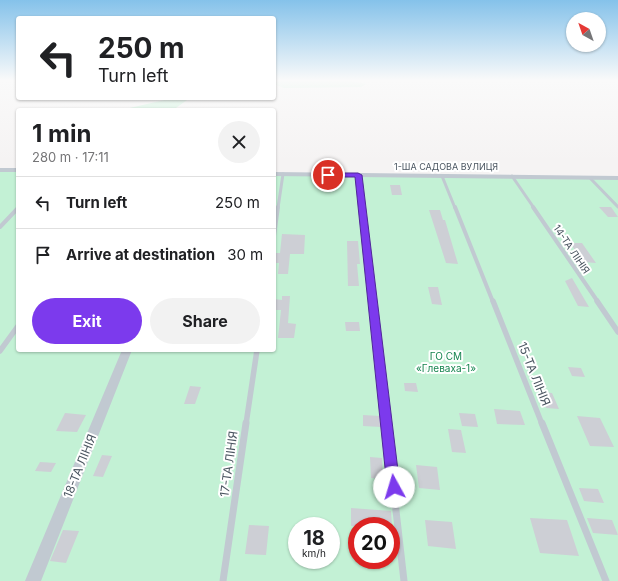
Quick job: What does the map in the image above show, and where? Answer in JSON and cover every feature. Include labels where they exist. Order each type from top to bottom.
[{"type":"street","points":[[0,170],[16,170]]},
{"type":"street","name":"1-ША САДОВА ВУЛИЦЯ","points":[[276,174],[618,178]]},
{"type":"street","name":"18-ТА ЛІНІЯ","points":[[33,581],[126,352]]},
{"type":"lane","points":[[276,222],[283,174]]},
{"type":"lane","points":[[358,175],[404,581]]},
{"type":"lane","name":"15-ТА ЛІНІЯ","points":[[442,176],[606,581]]},
{"type":"lane","name":"14-ТА ЛІНІЯ","points":[[512,176],[618,332]]},
{"type":"lane","points":[[590,178],[618,207]]},
{"type":"lane","points":[[0,227],[16,210]]},
{"type":"lane","points":[[0,351],[16,329]]},
{"type":"lane","name":"17-ТА ЛІНІЯ","points":[[223,581],[257,352]]},
{"type":"green space","points":[[134,107],[177,107],[176,108],[130,108]]},
{"type":"green space","name":"ГО СМ «Глеваха-1»","points":[[0,170],[16,170],[16,352],[276,352],[276,173],[618,177],[618,581],[0,581]]},
{"type":"building","points":[[390,185],[400,185],[402,195],[392,195]]},
{"type":"building","points":[[599,207],[611,207],[618,217],[608,217]]},
{"type":"building","points":[[429,210],[440,210],[443,220],[445,220],[458,264],[446,263]]},
{"type":"building","points":[[282,234],[305,235],[304,254],[290,254],[288,274],[278,274],[279,263],[276,263],[276,253],[280,253]]},
{"type":"building","points":[[347,241],[358,241],[360,264],[357,264],[359,286],[348,286]]},
{"type":"building","points":[[570,243],[582,243],[596,263],[583,262]]},
{"type":"building","points":[[572,278],[589,307],[578,306],[565,281]]},
{"type":"building","points":[[428,287],[438,287],[442,305],[432,304]]},
{"type":"building","points":[[282,296],[290,296],[288,323],[296,324],[294,338],[278,338],[281,310],[276,310],[276,299],[282,300]]},
{"type":"building","points":[[345,322],[359,322],[360,331],[346,331]]},
{"type":"building","points":[[568,367],[581,368],[585,377],[572,376]]},
{"type":"building","points":[[404,383],[416,383],[418,392],[405,391]]},
{"type":"building","points":[[190,386],[201,387],[195,404],[184,404]]},
{"type":"building","points":[[540,392],[552,393],[559,409],[546,408]]},
{"type":"building","points":[[494,409],[520,411],[525,425],[497,424]]},
{"type":"building","points":[[65,413],[86,415],[77,432],[56,431]]},
{"type":"building","points":[[459,413],[475,414],[478,427],[462,426]]},
{"type":"building","points":[[363,415],[380,416],[381,427],[363,426]]},
{"type":"building","points":[[577,416],[600,418],[614,447],[590,446]]},
{"type":"building","points":[[448,429],[461,430],[466,453],[452,452]]},
{"type":"building","points":[[102,455],[112,456],[103,477],[93,476]]},
{"type":"building","points":[[370,457],[382,458],[383,479],[371,478]]},
{"type":"building","points":[[40,462],[56,463],[51,472],[35,471]]},
{"type":"building","points":[[416,465],[437,467],[440,490],[419,488]]},
{"type":"building","points":[[579,488],[598,489],[604,503],[584,501]]},
{"type":"building","points":[[351,508],[391,511],[391,517],[351,517]]},
{"type":"building","points":[[530,518],[567,520],[579,556],[540,553]]},
{"type":"building","points":[[587,518],[612,520],[618,535],[593,533]]},
{"type":"building","points":[[425,520],[452,522],[456,549],[428,546]]},
{"type":"building","points":[[249,525],[269,526],[266,555],[245,554]]},
{"type":"building","points":[[63,530],[79,531],[66,563],[50,561]]},
{"type":"route","points":[[328,175],[358,175],[394,487]]}]
